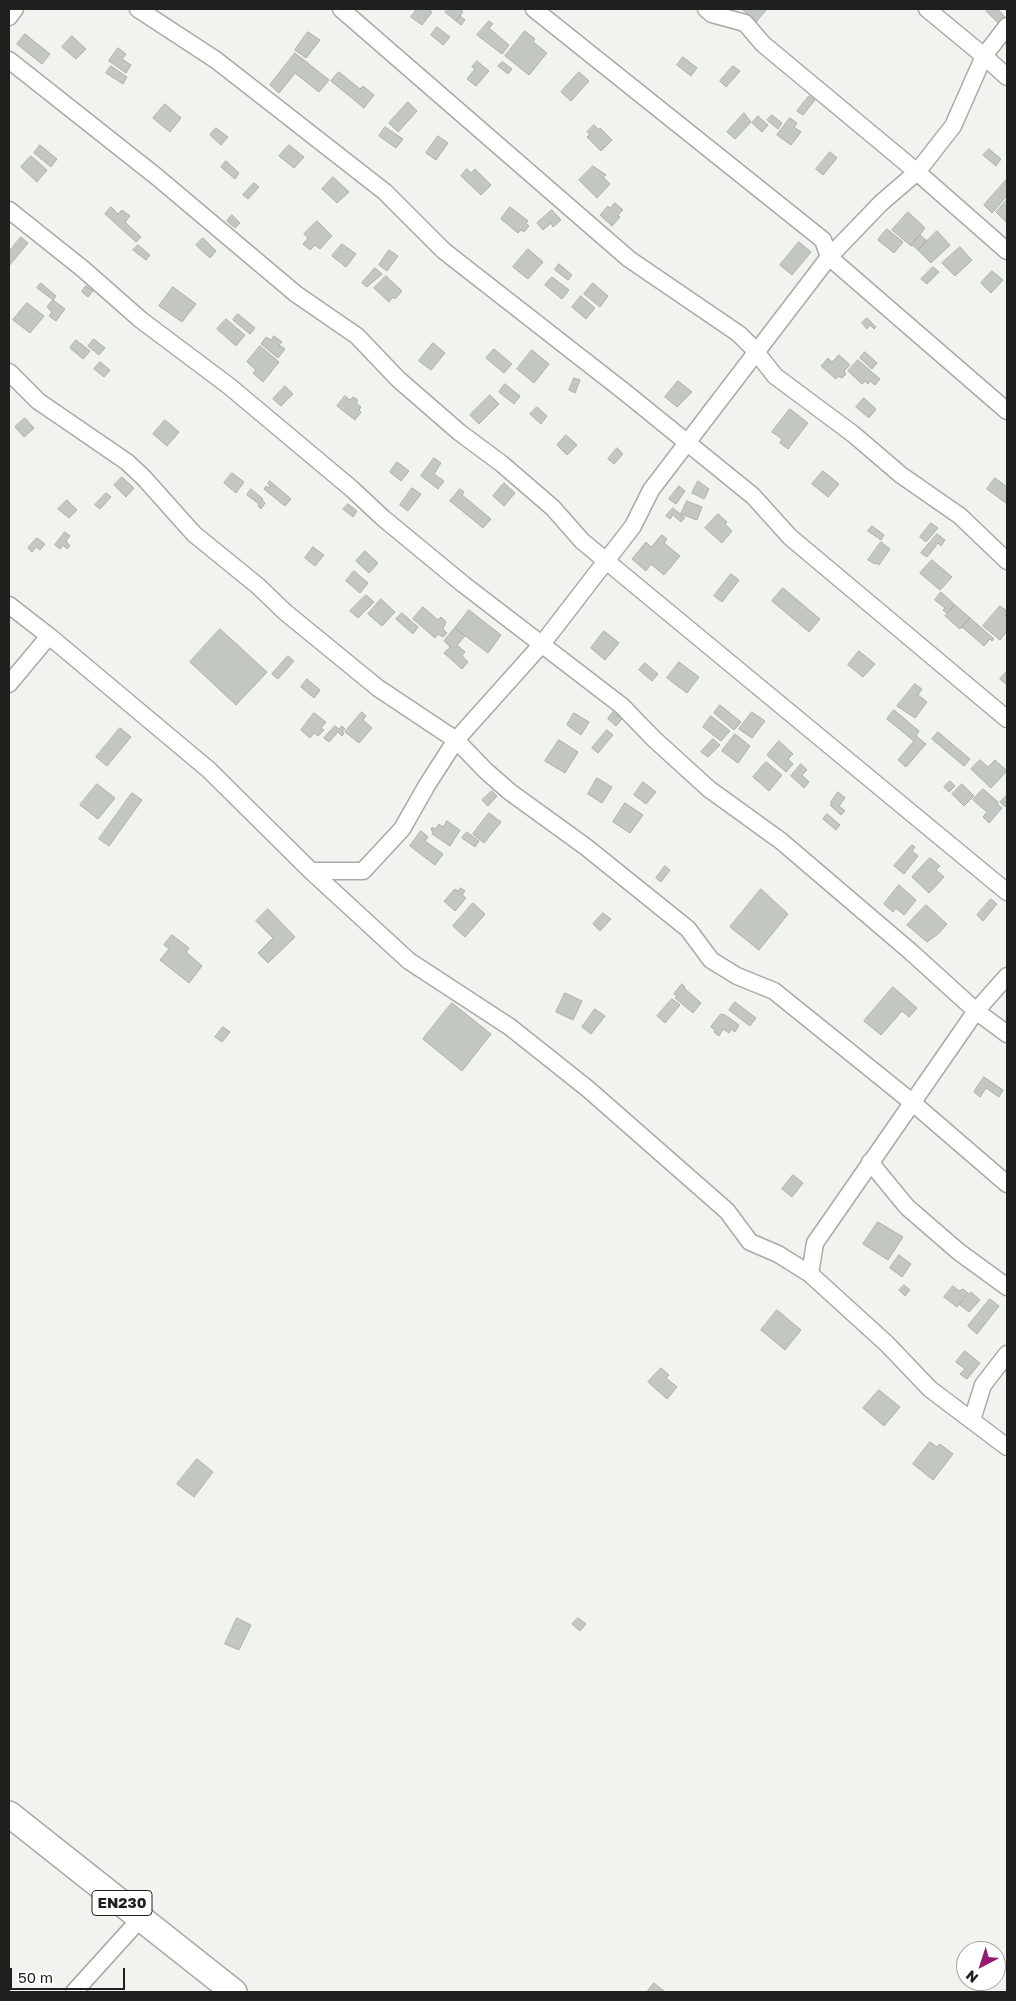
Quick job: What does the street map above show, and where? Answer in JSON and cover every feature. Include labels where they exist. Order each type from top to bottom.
[{"type":"main road","name":"EN230","points":[[9,1814],[234,1992]]},
{"type":"street","points":[[9,17],[15,9]]},
{"type":"street","points":[[138,9],[216,60],[385,192],[444,251],[503,295],[753,496],[790,537],[1007,719]]},
{"type":"street","points":[[341,9],[629,259],[739,334],[775,376],[854,434],[901,475],[960,516],[1007,561]]},
{"type":"street","points":[[534,9],[823,240],[829,257],[1007,411]]},
{"type":"street","points":[[706,9],[712,14],[745,23],[763,44],[917,172],[1007,251]]},
{"type":"street","points":[[927,9],[1007,77]]},
{"type":"street","points":[[311,870],[363,871],[402,829],[456,740],[542,644],[633,526],[651,490],[829,257],[917,172],[953,126],[984,56],[1007,26]]},
{"type":"street","points":[[9,60],[157,177],[296,294],[357,336],[398,379],[459,432],[502,464],[553,508],[582,541],[1007,892]]},
{"type":"street","points":[[9,210],[83,269],[141,320],[229,386],[352,489],[397,530],[622,706],[654,739],[709,788],[781,841],[911,952],[976,1011],[1007,1034]]},
{"type":"street","points":[[9,372],[38,401],[127,462],[144,478],[194,534],[258,586],[292,618],[378,688],[456,740],[486,771],[510,792],[586,847],[688,929],[711,960],[737,976],[774,991],[913,1103],[1007,1184]]},
{"type":"street","points":[[9,605],[49,636],[209,770],[311,870],[409,960],[510,1027],[588,1089],[727,1211],[750,1242],[778,1254],[810,1274],[888,1344],[930,1389],[1007,1447]]},
{"type":"street","points":[[9,684],[49,636]]},
{"type":"street","points":[[810,1274],[815,1243],[976,1011],[1007,976]]},
{"type":"street","points":[[870,1162],[907,1206],[960,1252],[1007,1287]]},
{"type":"street","points":[[972,1420],[983,1385],[1007,1354]]},
{"type":"street","points":[[74,1992],[141,1918]]},
{"type":"building","points":[[417,9],[427,9],[432,12],[422,25],[411,17]]},
{"type":"building","points":[[448,9],[460,9],[463,12],[456,21],[445,12]]},
{"type":"building","points":[[742,9],[765,9],[766,10],[756,22]]},
{"type":"building","points":[[988,9],[998,9],[1007,20],[1001,26],[986,11]]},
{"type":"building","points":[[460,16],[465,20],[461,25],[456,21]]},
{"type":"building","points":[[489,21],[493,24],[489,28],[509,45],[502,54],[477,35]]},
{"type":"building","points":[[437,27],[450,37],[443,45],[431,35]]},
{"type":"building","points":[[525,31],[535,39],[533,42],[547,53],[529,75],[505,56]]},
{"type":"building","points":[[308,32],[320,40],[306,58],[295,50]]},
{"type":"building","points":[[25,34],[50,54],[42,64],[17,44]]},
{"type":"building","points":[[72,36],[86,49],[76,59],[62,47]]},
{"type":"building","points":[[118,48],[126,54],[122,59],[131,65],[126,73],[109,61]]},
{"type":"building","points":[[295,53],[329,80],[319,92],[295,73],[279,93],[270,85]]},
{"type":"building","points":[[683,57],[697,68],[691,76],[677,65]]},
{"type":"building","points":[[477,61],[489,71],[476,86],[467,79],[475,69],[472,67]]},
{"type":"building","points":[[503,62],[512,69],[508,74],[498,66]]},
{"type":"building","points":[[111,66],[127,77],[123,84],[106,73]]},
{"type":"building","points":[[733,66],[740,71],[726,87],[720,81]]},
{"type":"building","points":[[339,72],[360,89],[363,86],[374,95],[364,108],[331,81]]},
{"type":"building","points":[[579,72],[589,81],[571,101],[561,92]]},
{"type":"building","points":[[809,96],[815,100],[803,115],[797,111]]},
{"type":"building","points":[[408,102],[417,111],[398,132],[389,123]]},
{"type":"building","points":[[165,104],[181,118],[170,132],[153,118]]},
{"type":"building","points":[[744,113],[751,122],[735,139],[727,132]]},
{"type":"building","points":[[772,115],[782,123],[778,129],[767,120]]},
{"type":"building","points":[[758,116],[768,125],[762,132],[752,123]]},
{"type":"building","points":[[790,118],[797,123],[794,127],[801,132],[791,145],[777,135]]},
{"type":"building","points":[[594,125],[599,130],[600,128],[612,140],[601,151],[587,137],[590,134],[587,132]]},
{"type":"building","points":[[385,127],[403,139],[396,148],[379,136]]},
{"type":"building","points":[[216,128],[228,137],[221,145],[210,135]]},
{"type":"building","points":[[438,136],[448,143],[436,160],[426,153]]},
{"type":"building","points":[[40,145],[57,159],[51,167],[34,153]]},
{"type":"building","points":[[289,145],[304,157],[294,168],[279,156]]},
{"type":"building","points":[[989,149],[1001,159],[996,166],[983,155]]},
{"type":"building","points":[[830,152],[837,158],[823,175],[816,169]]},
{"type":"building","points":[[31,156],[47,170],[37,182],[21,167]]},
{"type":"building","points":[[226,161],[239,173],[235,179],[221,167]]},
{"type":"building","points":[[593,166],[606,175],[603,177],[610,184],[597,198],[579,180]]},
{"type":"building","points":[[467,169],[471,173],[475,169],[491,185],[481,195],[461,176]]},
{"type":"building","points":[[333,177],[349,192],[337,203],[322,189]]},
{"type":"building","points":[[1007,179],[1007,196],[992,213],[984,205]]},
{"type":"building","points":[[254,183],[259,187],[248,199],[243,195]]},
{"type":"building","points":[[1007,200],[1007,223],[996,212]]},
{"type":"building","points":[[615,203],[623,210],[612,226],[600,215],[608,206],[610,208]]},
{"type":"building","points":[[111,207],[118,214],[122,210],[130,216],[125,222],[141,237],[136,242],[105,214]]},
{"type":"building","points":[[510,207],[528,221],[526,223],[529,226],[524,232],[521,230],[518,233],[501,219]]},
{"type":"building","points":[[552,210],[561,220],[553,227],[551,223],[543,230],[537,223]]},
{"type":"building","points":[[908,212],[925,228],[911,246],[892,230]]},
{"type":"building","points":[[232,215],[240,223],[235,228],[227,221]]},
{"type":"building","points":[[317,221],[332,236],[320,249],[315,245],[310,250],[303,244],[308,238],[304,234]]},
{"type":"building","points":[[887,229],[903,242],[894,253],[878,240]]},
{"type":"building","points":[[937,231],[950,245],[931,263],[918,250]]},
{"type":"building","points":[[920,235],[927,241],[918,250],[911,244]]},
{"type":"building","points":[[21,237],[28,243],[9,266],[9,252]]},
{"type":"building","points":[[203,238],[216,251],[210,258],[196,245]]},
{"type":"building","points":[[799,242],[811,252],[792,275],[780,265]]},
{"type":"building","points":[[342,244],[356,254],[346,267],[332,256]]},
{"type":"building","points":[[138,245],[150,255],[146,260],[133,250]]},
{"type":"building","points":[[960,247],[972,260],[955,276],[942,263]]},
{"type":"building","points":[[528,249],[543,262],[528,279],[513,267]]},
{"type":"building","points":[[389,250],[398,256],[387,271],[379,265]]},
{"type":"building","points":[[559,264],[572,275],[568,280],[555,270]]},
{"type":"building","points":[[933,267],[939,272],[927,284],[921,279]]},
{"type":"building","points":[[375,268],[382,274],[367,287],[362,283]]},
{"type":"building","points":[[992,271],[1003,280],[991,293],[981,283]]},
{"type":"building","points":[[386,276],[402,291],[395,299],[393,297],[389,302],[374,288]]},
{"type":"building","points":[[552,277],[569,290],[562,299],[545,285]]},
{"type":"building","points":[[41,283],[56,296],[53,300],[37,288]]},
{"type":"building","points":[[593,283],[608,296],[600,307],[584,294]]},
{"type":"building","points":[[86,286],[93,291],[88,297],[82,292]]},
{"type":"building","points":[[173,287],[196,304],[182,322],[159,306]]},
{"type":"building","points":[[581,296],[595,308],[586,319],[572,307]]},
{"type":"building","points":[[53,300],[65,309],[56,321],[49,316],[52,312],[47,307]]},
{"type":"building","points":[[27,303],[44,316],[30,333],[13,320]]},
{"type":"building","points":[[238,314],[255,328],[250,334],[233,320]]},
{"type":"building","points":[[867,318],[876,327],[874,329],[870,325],[867,329],[862,323]]},
{"type":"building","points":[[226,319],[245,335],[236,346],[217,329]]},
{"type":"building","points":[[274,336],[282,342],[279,345],[285,349],[278,358],[261,344],[266,337],[271,340]]},
{"type":"building","points":[[94,339],[105,348],[99,355],[88,346]]},
{"type":"building","points":[[76,340],[90,351],[83,359],[70,348]]},
{"type":"building","points":[[433,343],[445,353],[431,370],[419,361]]},
{"type":"building","points":[[260,346],[279,362],[263,382],[253,373],[256,370],[247,362]]},
{"type":"building","points":[[494,349],[512,364],[504,373],[486,358]]},
{"type":"building","points":[[532,350],[549,364],[534,383],[517,369]]},
{"type":"building","points":[[865,352],[877,363],[872,369],[860,358]]},
{"type":"building","points":[[839,355],[850,365],[844,371],[846,374],[842,378],[838,376],[836,379],[821,366],[828,358],[832,362]]},
{"type":"building","points":[[858,360],[880,379],[875,385],[870,381],[868,384],[865,381],[862,384],[848,371]]},
{"type":"building","points":[[100,362],[110,370],[104,377],[94,369]]},
{"type":"building","points":[[574,378],[580,380],[575,393],[569,390]]},
{"type":"building","points":[[678,381],[692,392],[677,407],[665,397]]},
{"type":"building","points":[[505,384],[520,396],[514,404],[499,392]]},
{"type":"building","points":[[285,386],[293,394],[281,406],[273,399]]},
{"type":"building","points":[[490,395],[499,404],[479,424],[470,415]]},
{"type":"building","points":[[345,396],[350,400],[353,397],[358,400],[356,403],[361,407],[359,410],[361,412],[355,420],[337,406]]},
{"type":"building","points":[[864,398],[876,409],[869,418],[856,407]]},
{"type":"building","points":[[537,407],[547,416],[541,424],[530,414]]},
{"type":"building","points":[[790,409],[808,423],[788,449],[780,443],[782,439],[772,432]]},
{"type":"building","points":[[25,418],[34,428],[24,437],[15,427]]},
{"type":"building","points":[[165,420],[179,432],[167,446],[153,434]]},
{"type":"building","points":[[566,435],[577,445],[567,455],[557,445]]},
{"type":"building","points":[[617,448],[623,454],[614,464],[608,459]]},
{"type":"building","points":[[434,458],[441,463],[434,474],[444,481],[438,489],[421,476]]},
{"type":"building","points":[[397,462],[409,471],[401,481],[390,472]]},
{"type":"building","points":[[823,471],[839,484],[828,497],[812,484]]},
{"type":"building","points":[[232,473],[244,482],[236,493],[224,483]]},
{"type":"building","points":[[122,477],[134,488],[126,497],[114,485]]},
{"type":"building","points":[[995,478],[1007,487],[1007,504],[987,489]]},
{"type":"building","points":[[270,481],[291,499],[285,506],[264,489],[266,486],[269,488],[268,484]]},
{"type":"building","points":[[698,481],[709,489],[704,499],[692,493]]},
{"type":"building","points":[[504,483],[515,493],[504,506],[493,496]]},
{"type":"building","points":[[679,486],[685,491],[676,504],[669,499]]},
{"type":"building","points":[[412,488],[421,494],[408,511],[400,505]]},
{"type":"building","points":[[251,489],[265,503],[261,509],[258,506],[259,504],[247,495]]},
{"type":"building","points":[[460,489],[464,492],[462,495],[491,519],[483,528],[450,501]]},
{"type":"building","points":[[106,493],[111,497],[100,509],[95,505]]},
{"type":"building","points":[[67,500],[77,510],[69,518],[58,509]]},
{"type":"building","points":[[687,501],[702,507],[697,520],[681,514]]},
{"type":"building","points":[[348,504],[357,511],[353,517],[343,509]]},
{"type":"building","points":[[673,508],[685,518],[681,522],[673,515],[670,519],[666,516]]},
{"type":"building","points":[[718,514],[727,522],[725,524],[732,531],[722,543],[705,528]]},
{"type":"building","points":[[931,523],[938,528],[926,542],[920,537]]},
{"type":"building","points":[[872,526],[884,535],[881,540],[868,531]]},
{"type":"building","points":[[65,532],[70,536],[66,541],[70,546],[67,549],[63,545],[60,549],[55,545]]},
{"type":"building","points":[[937,534],[945,540],[941,546],[938,543],[927,557],[921,553]]},
{"type":"building","points":[[662,535],[667,539],[664,543],[680,556],[664,575],[651,564],[646,571],[632,559],[646,542],[651,547]]},
{"type":"building","points":[[37,538],[45,544],[40,550],[36,547],[32,552],[28,548]]},
{"type":"building","points":[[881,542],[890,549],[879,565],[868,560]]},
{"type":"building","points":[[313,547],[324,555],[315,566],[305,558]]},
{"type":"building","points":[[365,551],[378,563],[369,573],[356,561]]},
{"type":"building","points":[[932,560],[952,577],[940,590],[920,573]]},
{"type":"building","points":[[354,571],[368,583],[360,593],[346,581]]},
{"type":"building","points":[[731,574],[739,580],[722,602],[714,596]]},
{"type":"building","points":[[783,588],[820,619],[809,632],[772,601]]},
{"type":"building","points":[[941,592],[955,605],[947,613],[943,610],[945,608],[935,600]]},
{"type":"building","points":[[366,595],[374,602],[358,618],[350,611]]},
{"type":"building","points":[[381,599],[395,612],[382,626],[368,614]]},
{"type":"building","points":[[955,605],[970,618],[960,629],[945,616]]},
{"type":"building","points":[[1000,606],[1007,611],[1005,615],[1007,617],[1007,631],[1000,640],[983,626]]},
{"type":"building","points":[[423,607],[438,620],[441,617],[446,622],[443,629],[447,633],[443,637],[438,634],[435,638],[413,619]]},
{"type":"building","points":[[469,610],[501,635],[488,653],[455,628]]},
{"type":"building","points":[[402,613],[418,627],[413,634],[396,619]]},
{"type":"building","points":[[970,618],[994,639],[992,641],[990,639],[984,646],[962,627]]},
{"type":"building","points":[[455,628],[465,636],[457,645],[465,652],[462,656],[468,662],[462,669],[444,653],[450,647],[444,641]]},
{"type":"building","points":[[220,629],[267,672],[236,705],[190,662]]},
{"type":"building","points":[[604,631],[619,643],[605,660],[591,648]]},
{"type":"building","points":[[859,651],[875,664],[863,677],[848,665]]},
{"type":"building","points":[[288,656],[294,661],[278,679],[272,674]]},
{"type":"building","points":[[679,662],[699,677],[687,693],[667,678]]},
{"type":"building","points":[[645,663],[658,674],[652,681],[639,670]]},
{"type":"building","points":[[1007,671],[1007,685],[1000,679]]},
{"type":"building","points":[[307,679],[320,690],[314,698],[301,687]]},
{"type":"building","points":[[915,684],[922,689],[918,695],[927,702],[915,718],[897,706]]},
{"type":"building","points":[[720,705],[741,722],[734,730],[714,713]]},
{"type":"building","points":[[894,710],[919,731],[916,736],[926,744],[906,767],[898,760],[914,741],[887,719]]},
{"type":"building","points":[[362,712],[366,716],[363,720],[372,728],[359,743],[345,732]]},
{"type":"building","points":[[613,712],[622,719],[616,726],[608,719]]},
{"type":"building","points":[[752,712],[765,721],[752,738],[739,729]]},
{"type":"building","points":[[314,713],[326,722],[321,728],[324,730],[318,736],[314,733],[310,738],[301,730]]},
{"type":"building","points":[[574,713],[589,722],[581,735],[567,725]]},
{"type":"building","points":[[711,716],[730,731],[721,741],[703,727]]},
{"type":"building","points":[[335,726],[339,729],[342,726],[345,729],[342,731],[344,733],[342,736],[338,732],[329,742],[324,738]]},
{"type":"building","points":[[120,728],[131,737],[107,766],[96,757]]},
{"type":"building","points":[[607,730],[613,735],[598,753],[592,748]]},
{"type":"building","points":[[938,732],[970,759],[964,766],[932,739]]},
{"type":"building","points":[[735,734],[750,746],[738,763],[722,751]]},
{"type":"building","points":[[713,739],[720,745],[708,757],[701,752]]},
{"type":"building","points":[[559,740],[578,752],[565,773],[545,761]]},
{"type":"building","points":[[779,741],[793,754],[788,759],[793,764],[786,772],[767,755]]},
{"type":"building","points":[[980,760],[988,767],[995,760],[1007,771],[991,788],[971,769]]},
{"type":"building","points":[[766,762],[782,775],[769,791],[753,777]]},
{"type":"building","points":[[801,764],[807,770],[802,775],[809,782],[804,788],[791,776]]},
{"type":"building","points":[[597,778],[612,787],[602,803],[588,794]]},
{"type":"building","points":[[950,781],[955,786],[949,792],[944,787]]},
{"type":"building","points":[[643,782],[656,792],[646,804],[634,795]]},
{"type":"building","points":[[97,784],[115,798],[98,819],[80,805]]},
{"type":"building","points":[[962,784],[974,796],[964,806],[952,794]]},
{"type":"building","points":[[983,789],[1002,808],[989,823],[983,817],[987,812],[973,800]]},
{"type":"building","points":[[492,791],[497,796],[488,806],[482,800]]},
{"type":"building","points":[[838,792],[845,798],[839,806],[845,811],[841,815],[831,806],[831,802]]},
{"type":"building","points":[[132,793],[142,800],[109,846],[99,839]]},
{"type":"building","points":[[1007,795],[1007,804],[1005,807],[1000,802]]},
{"type":"building","points":[[625,803],[643,815],[630,833],[613,822]]},
{"type":"building","points":[[489,813],[501,822],[484,843],[473,834]]},
{"type":"building","points":[[827,814],[840,825],[836,830],[823,819]]},
{"type":"building","points":[[447,821],[460,830],[450,846],[432,834],[431,830],[432,827],[435,829],[439,824],[443,827]]},
{"type":"building","points":[[421,831],[428,837],[425,841],[443,854],[435,865],[410,846]]},
{"type":"building","points":[[467,832],[479,841],[475,847],[462,838]]},
{"type":"building","points":[[912,845],[915,847],[912,851],[918,856],[904,874],[894,866]]},
{"type":"building","points":[[930,858],[940,866],[936,870],[944,877],[929,893],[912,877]]},
{"type":"building","points":[[665,866],[670,870],[661,882],[656,878]]},
{"type":"building","points":[[899,885],[916,900],[904,915],[896,908],[893,912],[884,904]]},
{"type":"building","points":[[461,888],[465,891],[462,895],[466,898],[455,911],[444,901],[455,889],[458,891]]},
{"type":"building","points":[[761,889],[788,914],[759,950],[730,927]]},
{"type":"building","points":[[991,899],[997,904],[983,921],[977,915]]},
{"type":"building","points":[[473,903],[485,914],[465,937],[453,926]]},
{"type":"building","points":[[926,905],[947,924],[927,942],[907,925]]},
{"type":"building","points":[[268,909],[295,937],[268,963],[258,953],[273,938],[256,921]]},
{"type":"building","points":[[603,913],[611,919],[600,931],[593,924]]},
{"type":"building","points":[[172,935],[189,948],[186,952],[202,966],[189,983],[160,960],[169,949],[164,945]]},
{"type":"building","points":[[682,984],[701,1003],[693,1013],[675,998],[677,996],[674,994]]},
{"type":"building","points":[[893,987],[917,1008],[909,1017],[902,1011],[881,1035],[864,1021]]},
{"type":"building","points":[[565,993],[582,1001],[573,1020],[556,1012]]},
{"type":"building","points":[[672,999],[680,1005],[665,1023],[657,1016]]},
{"type":"building","points":[[735,1002],[756,1018],[750,1026],[729,1010]]},
{"type":"building","points":[[452,1003],[491,1034],[462,1071],[423,1039]]},
{"type":"building","points":[[595,1009],[605,1016],[591,1034],[582,1027]]},
{"type":"building","points":[[721,1014],[739,1025],[735,1032],[731,1029],[729,1033],[723,1029],[719,1036],[714,1032],[715,1030],[711,1027]]},
{"type":"building","points":[[223,1027],[230,1032],[222,1042],[215,1037]]},
{"type":"building","points":[[984,1077],[1003,1090],[999,1097],[986,1088],[980,1097],[974,1092]]},
{"type":"building","points":[[793,1175],[803,1183],[792,1197],[782,1189]]},
{"type":"building","points":[[878,1222],[903,1237],[888,1260],[863,1244]]},
{"type":"building","points":[[899,1255],[911,1264],[902,1277],[890,1268]]},
{"type":"building","points":[[904,1285],[910,1290],[905,1296],[899,1290]]},
{"type":"building","points":[[953,1286],[959,1291],[963,1289],[968,1293],[957,1307],[944,1297]]},
{"type":"building","points":[[971,1292],[980,1300],[969,1312],[960,1305]]},
{"type":"building","points":[[990,1299],[999,1306],[977,1334],[968,1326]]},
{"type":"building","points":[[777,1310],[801,1330],[785,1350],[761,1330]]},
{"type":"building","points":[[965,1351],[980,1363],[967,1379],[960,1374],[965,1369],[956,1362]]},
{"type":"building","points":[[661,1368],[669,1375],[666,1378],[677,1387],[667,1399],[648,1382]]},
{"type":"building","points":[[879,1390],[900,1407],[884,1426],[863,1408]]},
{"type":"building","points":[[930,1442],[937,1447],[940,1444],[953,1454],[933,1480],[913,1464]]},
{"type":"building","points":[[197,1459],[213,1472],[194,1497],[177,1484]]},
{"type":"building","points":[[237,1618],[251,1625],[239,1650],[225,1644]]},
{"type":"building","points":[[578,1618],[586,1624],[580,1631],[572,1624]]},
{"type":"building","points":[[654,1983],[665,1992],[647,1992]]}]
